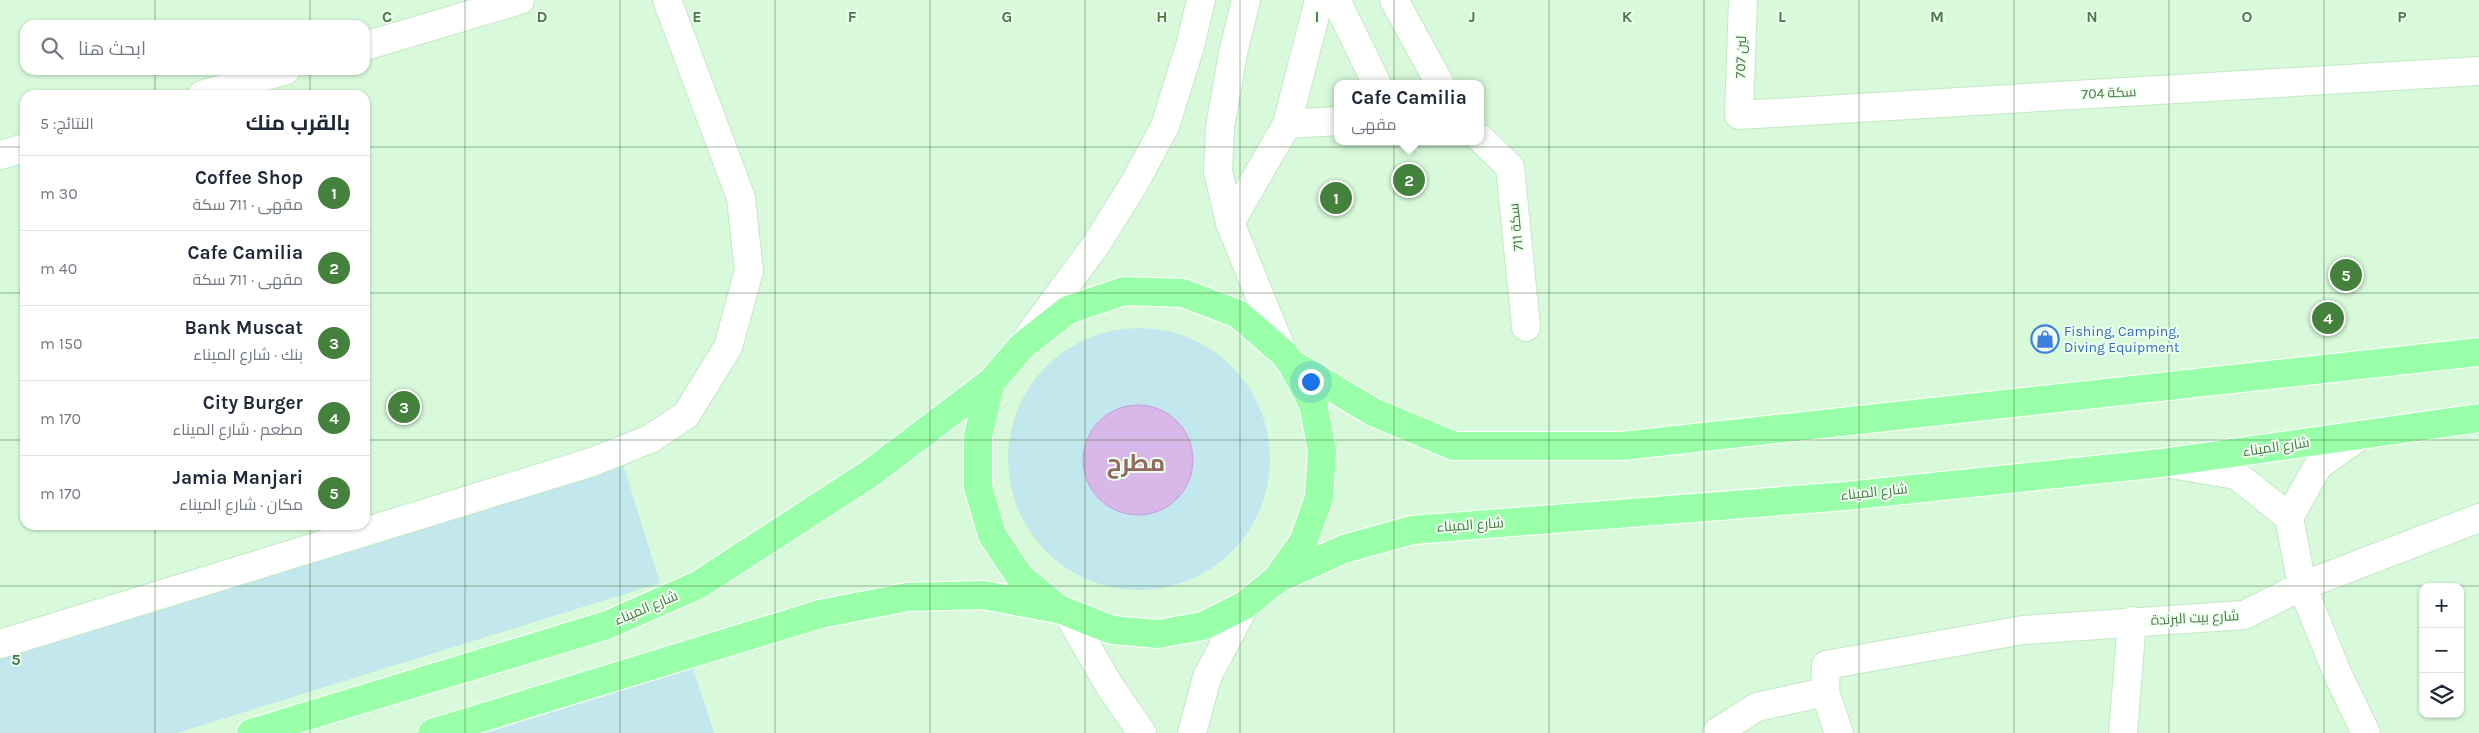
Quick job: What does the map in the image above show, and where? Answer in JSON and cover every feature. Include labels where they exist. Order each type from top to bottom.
[{"type":"main road","points":[[1064,612],[1020,577],[992,535],[978,487],[978,436],[991,382],[1022,346],[1068,310],[1124,291],[1183,293],[1238,314],[1287,358],[1373,412],[1454,446],[1621,446],[2479,352]]},
{"type":"main road","points":[[432,733],[792,622],[849,608],[907,597],[983,595],[1064,612],[1112,630],[1158,634],[1203,626],[1246,605],[1276,580],[1302,542],[1319,498],[1322,451],[1313,404],[1287,358]]},
{"type":"main road","name":"شارع الميناء","points":[[251,733],[607,625],[698,585],[869,474],[991,382]]},
{"type":"main road","name":"شارع الميناء","points":[[1276,580],[1344,549],[1412,530],[1846,496],[2161,463],[2479,418]]},
{"type":"street","points":[[370,45],[520,0]]},
{"type":"street","points":[[0,644],[592,462],[650,439],[686,415],[728,347],[749,271],[741,198],[667,0]]},
{"type":"street","points":[[1022,346],[1097,243],[1135,182],[1165,126],[1190,46],[1201,0]]},
{"type":"street","points":[[1246,0],[1233,53],[1220,127],[1218,172],[1230,223],[1287,358]]},
{"type":"street","points":[[1230,223],[1288,124],[1319,0]]},
{"type":"street","points":[[1336,0],[1376,80]]},
{"type":"street","points":[[1394,0],[1438,80]]},
{"type":"street","name":"لين 707","points":[[1739,115],[1743,0]]},
{"type":"street","name":"سكة 704","points":[[1739,115],[2479,71]]},
{"type":"street","points":[[219,90],[269,75]]},
{"type":"street","points":[[1288,124],[1334,121]]},
{"type":"street","name":"711 سكة","points":[[1484,142],[1510,167],[1526,327]]},
{"type":"street","points":[[0,155],[20,149]]},
{"type":"street","points":[[2361,435],[2318,466],[2289,517],[2302,586],[2338,675],[2366,733]]},
{"type":"street","points":[[2161,463],[2236,475],[2289,517]]},
{"type":"street","name":"شارع بيت البرندة","points":[[2123,733],[2132,622],[2244,615],[2302,586],[2479,518]]},
{"type":"street","points":[[1192,733],[1207,677],[1246,605]]},
{"type":"street","points":[[1064,612],[1109,686],[1142,733]]},
{"type":"street","points":[[1839,733],[1825,692],[1826,665],[2023,630],[2132,622]]},
{"type":"street","points":[[1716,732],[1757,707],[1825,692]]},
{"type":"shaded area","points":[[0,0],[2479,0],[2479,733],[0,733]]},
{"type":"shaded area","points":[[1139,328],[1165,331],[1189,338],[1212,350],[1232,366],[1248,386],[1260,409],[1267,433],[1270,459],[1267,485],[1260,509],[1248,532],[1232,552],[1212,568],[1189,580],[1165,587],[1139,590],[1113,587],[1089,580],[1066,568],[1046,552],[1030,532],[1018,509],[1011,485],[1008,459],[1011,433],[1018,409],[1030,386],[1046,366],[1066,350],[1089,338],[1113,331]]},
{"type":"shaded area","points":[[1138,405],[1159,409],[1177,421],[1189,439],[1193,460],[1189,481],[1177,499],[1159,511],[1138,515],[1117,511],[1099,499],[1087,481],[1083,460],[1087,439],[1099,421],[1117,409]]},
{"type":"shaded area","points":[[623,464],[660,583],[177,733],[0,733],[0,657]]},
{"type":"shaded area","points":[[693,668],[714,733],[485,733]]},
{"type":"place","name":"Cafe Camilia","points":[[1409,180]]},
{"type":"place","name":"Coffee Shop","points":[[1336,198]]},
{"type":"place","name":"Jamia Manjari","points":[[2346,275]]},
{"type":"place","name":"City Burger","points":[[2328,318]]},
{"type":"place","name":"Fishing, Camping, Diving Equipment","points":[[2045,339]]},
{"type":"place","name":"Bank Muscat","points":[[404,407]]},
{"type":"district","name":"مطرح","points":[[1136,463]]}]
